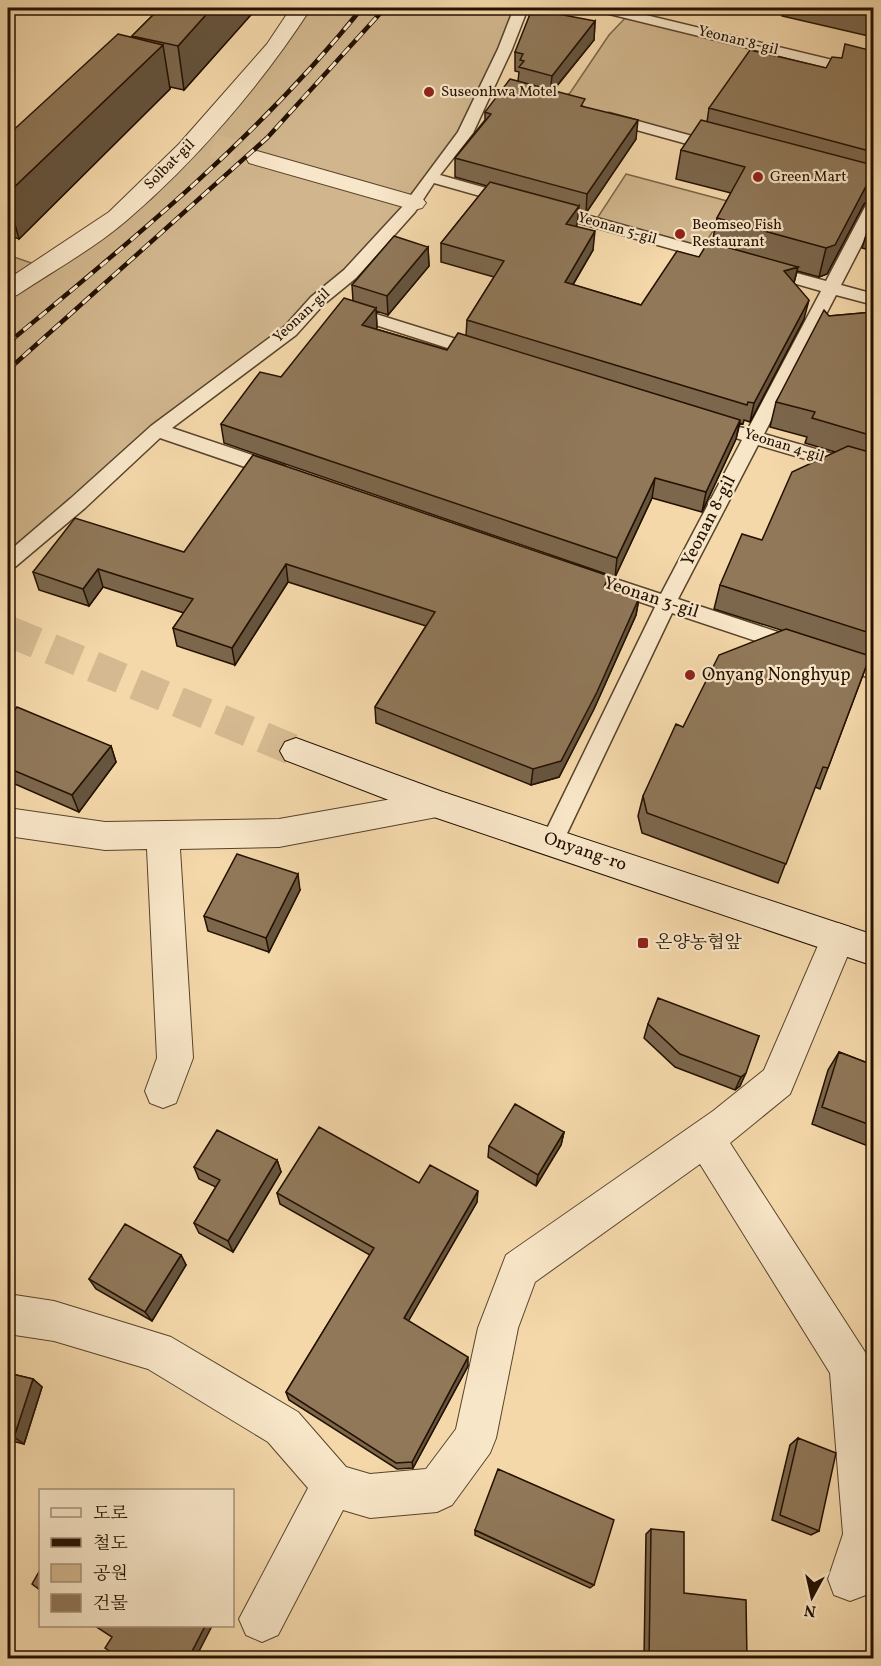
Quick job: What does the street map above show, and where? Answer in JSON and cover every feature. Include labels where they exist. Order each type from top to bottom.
[{"type":"street","name":"Solbat-gil","points":[[8,290],[117,217],[204,143],[275,48],[300,8]]},
{"type":"street","points":[[257,158],[414,203]]},
{"type":"street","name":"Onyang-ro","points":[[296,751],[437,804],[873,951]]},
{"type":"street","points":[[8,822],[105,836],[279,833],[437,804]]},
{"type":"street","points":[[163,835],[175,1058],[163,1091]]},
{"type":"street","points":[[8,1314],[54,1321],[157,1351],[283,1427],[333,1485],[370,1496],[437,1490],[475,1438],[498,1328],[520,1269],[705,1138],[777,1082],[838,939]]},
{"type":"street","points":[[705,1138],[849,1367],[865,1534],[850,1579]]},
{"type":"street","points":[[262,1619],[333,1485]]},
{"type":"lane","name":"Yeonan-gil","points":[[8,562],[78,503],[157,430],[290,332],[317,301],[350,274],[414,203],[430,177],[465,133],[494,87],[521,8]]},
{"type":"lane","name":"Yeonan 8-gil","points":[[602,8],[873,75]]},
{"type":"lane","points":[[591,113],[728,150]]},
{"type":"lane","name":"Yeonan 5-gil","points":[[430,177],[873,300]]},
{"type":"lane","name":"Yeonan 8-gil","points":[[552,841],[666,604],[828,287],[873,205]]},
{"type":"lane","points":[[317,301],[494,356]]},
{"type":"lane","name":"Yeonan 4-gil","points":[[722,427],[873,473]]},
{"type":"lane","points":[[157,430],[291,476]]},
{"type":"lane","name":"Yeonan 3-gil","points":[[558,567],[873,671]]},
{"type":"green space","points":[[301,8],[521,8],[465,133],[350,274],[157,430],[8,561],[8,255],[43,267],[117,217],[275,48]]},
{"type":"green space","points":[[629,14],[823,62],[774,163],[554,103],[570,93],[609,35]]},
{"type":"green space","points":[[626,174],[731,202],[700,252],[594,223]]},
{"type":"building","points":[[160,8],[212,8],[178,46],[132,36]]},
{"type":"building","points":[[532,9],[595,21],[552,76],[519,67],[524,61],[520,60],[523,54],[515,52]]},
{"type":"building","points":[[118,34],[163,45],[8,193],[8,135]]},
{"type":"building","points":[[845,44],[873,51],[873,152],[709,108],[750,50],[826,68],[832,57],[842,58]]},
{"type":"building","points":[[510,79],[585,99],[581,106],[638,120],[587,194],[455,158],[491,114],[485,112]]},
{"type":"building","points":[[701,120],[873,165],[873,174],[835,245],[826,248],[717,218],[745,167],[681,150]]},
{"type":"building","points":[[490,182],[579,206],[566,224],[595,231],[565,282],[641,305],[677,251],[699,257],[708,242],[798,267],[784,271],[809,300],[754,403],[748,402],[747,405],[467,320],[504,261],[441,243]]},
{"type":"building","points":[[394,236],[428,247],[387,296],[352,285]]},
{"type":"building","points":[[344,298],[376,308],[362,325],[447,350],[458,333],[740,420],[706,492],[655,478],[617,558],[221,424],[260,372],[281,377]]},
{"type":"building","points":[[824,310],[829,316],[873,312],[873,436],[812,418],[815,412],[776,402]]},
{"type":"building","points":[[848,446],[873,453],[873,634],[720,585],[742,534],[762,540],[792,472]]},
{"type":"building","points":[[253,455],[609,576],[604,587],[639,598],[597,692],[561,761],[533,769],[375,707],[435,612],[286,564],[232,648],[173,628],[193,599],[98,569],[83,589],[33,572],[75,518],[184,552]]},
{"type":"building","points":[[786,629],[870,656],[828,768],[823,767],[786,864],[647,813],[643,796],[676,724],[683,727],[719,655]]},
{"type":"building","points":[[17,707],[111,746],[72,795],[8,768],[8,718]]},
{"type":"building","points":[[237,854],[298,874],[266,938],[204,916]]},
{"type":"building","points":[[658,998],[759,1036],[746,1073],[741,1077],[680,1054],[648,1024]]},
{"type":"building","points":[[839,1052],[873,1065],[873,1126],[822,1107]]},
{"type":"building","points":[[515,1104],[564,1132],[538,1175],[489,1146]]},
{"type":"building","points":[[319,1127],[419,1183],[430,1165],[478,1191],[404,1318],[468,1357],[412,1462],[396,1463],[286,1392],[374,1248],[277,1193]]},
{"type":"building","points":[[217,1130],[277,1160],[228,1241],[194,1223],[220,1180],[194,1167]]},
{"type":"building","points":[[125,1224],[181,1255],[145,1312],[89,1279]]},
{"type":"building","points":[[8,1373],[33,1379],[14,1437],[8,1436]]},
{"type":"building","points":[[798,1438],[836,1453],[819,1531],[780,1515]]},
{"type":"building","points":[[498,1469],[614,1520],[594,1585],[475,1530]]},
{"type":"building","points":[[651,1529],[684,1532],[684,1593],[746,1600],[747,1659],[649,1659]]},
{"type":"building","points":[[39,1572],[39,1589],[32,1584]]},
{"type":"building","points":[[97,1627],[204,1627],[188,1659],[121,1659],[105,1648],[112,1637]]},
{"type":"tunnel","points":[[213,145],[257,158]]},
{"type":"tunnel","points":[[8,631],[296,751]]},
{"type":"railway","points":[[8,343],[102,265],[238,143],[281,100],[362,8]]},
{"type":"railway","points":[[8,370],[267,138],[385,8]]},
{"type":"place","name":"Suseonhwa Motel","points":[[429,92]]},
{"type":"place","name":"Green Mart","points":[[758,177]]},
{"type":"place","name":"Beomseo Fish Restaurant","points":[[680,234]]},
{"type":"place","name":"Onyang Nonghyup","points":[[690,675]]},
{"type":"place","name":"온양농협앞","points":[[643,943]]}]
